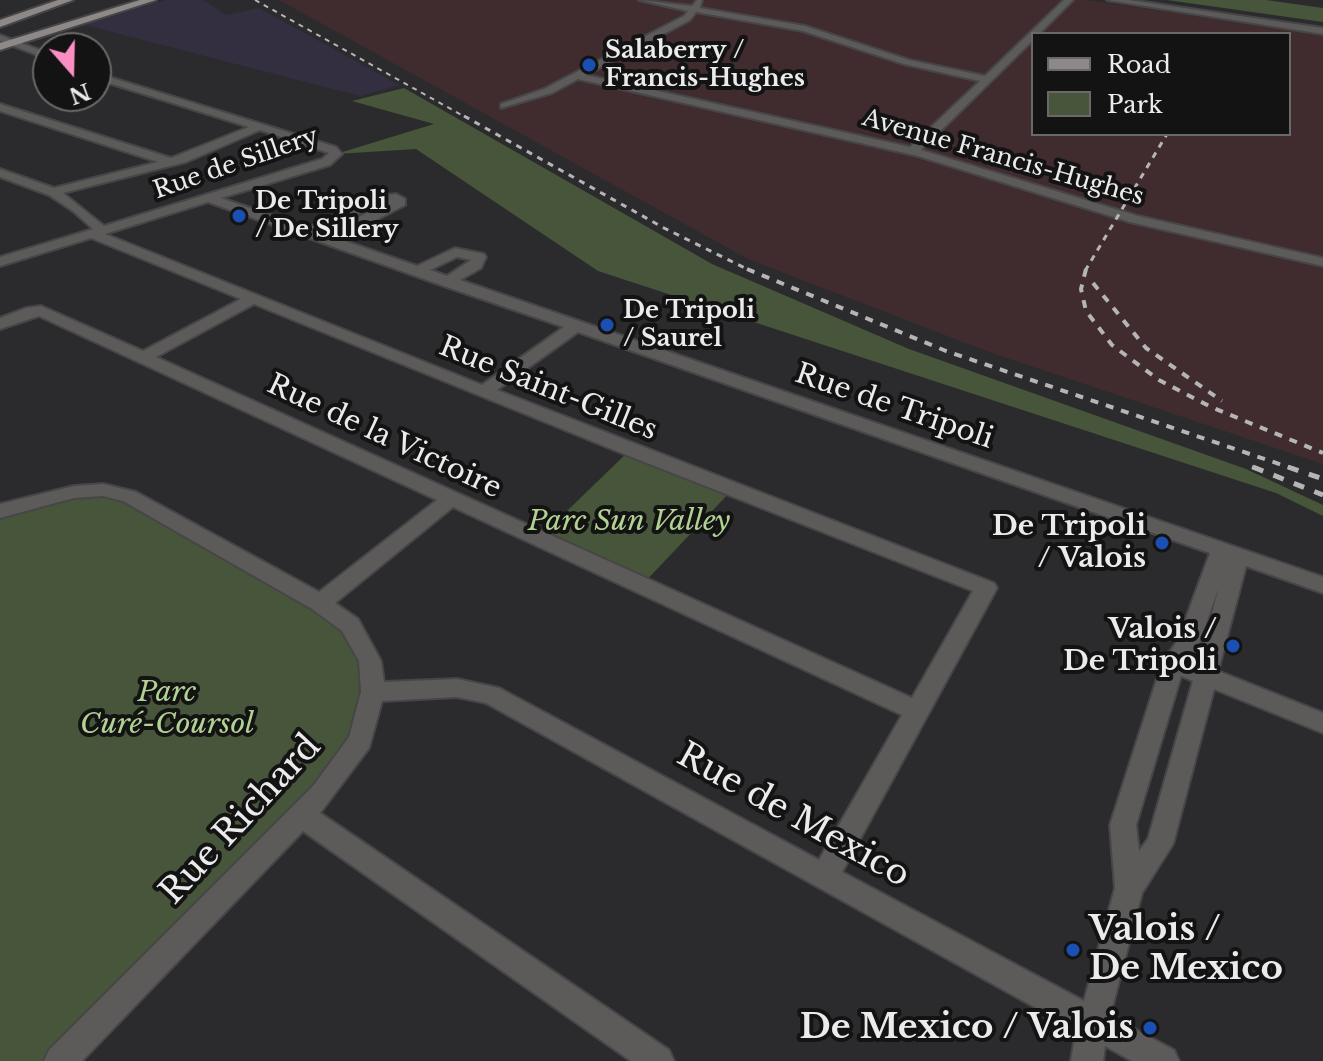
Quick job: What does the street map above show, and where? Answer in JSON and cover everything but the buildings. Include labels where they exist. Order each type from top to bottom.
[{"type":"main road","points":[[3,42],[115,0]]},
{"type":"main road","points":[[3,42],[151,0]]},
{"type":"main road","points":[[0,24],[72,3]]},
{"type":"main road","points":[[0,32],[72,3]]},
{"type":"street","points":[[643,0],[698,5],[805,29],[913,64],[987,79]]},
{"type":"street","points":[[1036,32],[1069,0]]},
{"type":"street","points":[[1111,0],[1323,28]]},
{"type":"street","points":[[1146,0],[1323,28]]},
{"type":"street","points":[[505,106],[577,76],[687,18],[698,5]]},
{"type":"street","points":[[913,151],[1031,37]]},
{"type":"street","points":[[3,42],[32,51]]},
{"type":"street","name":"Avenue Francis-Hughes","points":[[577,76],[913,151],[1137,220],[1323,262]]},
{"type":"street","name":"Rue de Sillery","points":[[0,262],[326,162],[336,154],[332,149],[112,81]]},
{"type":"street","points":[[0,107],[171,162]]},
{"type":"street","points":[[53,192],[171,162],[261,126]]},
{"type":"street","name":"Rue Saint-Gilles","points":[[0,173],[53,192],[78,208],[97,233],[252,299],[986,588],[917,711]]},
{"type":"street","name":"Rue de Tripoli","points":[[208,198],[1323,585]]},
{"type":"street","points":[[308,233],[382,198],[400,202],[326,240]]},
{"type":"street","points":[[417,271],[455,252],[479,257],[476,265],[446,282]]},
{"type":"street","points":[[144,357],[252,299]]},
{"type":"street","name":"Rue de la Victoire","points":[[0,324],[31,311],[41,311],[917,711]]},
{"type":"street","points":[[486,390],[575,327]]},
{"type":"street","name":"Rue Richard","points":[[0,511],[74,492],[103,490],[129,496],[320,603],[350,625],[370,661],[373,692],[360,741],[323,793],[60,1061]]},
{"type":"street","points":[[320,603],[450,499]]},
{"type":"street","points":[[1129,888],[1123,825],[1173,663],[1188,644],[1230,552]]},
{"type":"street","points":[[1087,1061],[1093,1023],[1129,888],[1160,844],[1206,676],[1230,552]]},
{"type":"street","points":[[1173,663],[1323,723]]},
{"type":"street","name":"Rue de Mexico","points":[[373,692],[457,688],[491,695],[1163,1061]]},
{"type":"street","points":[[825,876],[917,711]]},
{"type":"street","points":[[302,815],[658,1061]]},
{"type":"shaded area","points":[[166,0],[203,0],[226,15],[259,8],[399,85],[360,96],[85,25]]},
{"type":"shaded area","points":[[279,0],[1087,0],[1323,35],[1323,464],[989,352],[748,259]]},
{"type":"green space","points":[[1167,0],[1266,0],[1323,8],[1323,22]]},
{"type":"green space","points":[[404,88],[712,264],[909,349],[1246,469],[1323,505],[1323,516],[1276,493],[598,271],[416,149],[336,154],[434,124],[352,101]]},
{"type":"green space","name":"Parc Sun Valley","points":[[630,450],[732,490],[641,586],[538,539]]},
{"type":"green space","name":"Parc Curé-Coursol","points":[[103,490],[320,603],[370,661],[360,741],[60,1061],[0,1061],[0,511]]},
{"type":"railway","points":[[255,0],[467,118]]},
{"type":"railway","points":[[464,116],[664,228],[751,271]]},
{"type":"railway","points":[[1086,270],[1166,136]]},
{"type":"railway","points":[[747,269],[946,351],[1294,469]]},
{"type":"railway","points":[[1086,270],[1081,289],[1086,311],[1112,345],[1159,380],[1211,407],[1323,453]]},
{"type":"railway","points":[[1093,283],[1146,348],[1222,401]]},
{"type":"railway","points":[[1252,467],[1258,469]]},
{"type":"railway","points":[[1253,467],[1258,469]]},
{"type":"railway","points":[[1288,467],[1323,479]]},
{"type":"railway","points":[[1258,469],[1323,495]]},
{"type":"place","name":"Salaberry / Francis-Hughes","points":[[589,65]]},
{"type":"place","name":"De Tripoli / De Sillery","points":[[239,216]]},
{"type":"place","name":"De Tripoli / Saurel","points":[[607,325]]},
{"type":"place","name":"De Tripoli / Valois","points":[[1162,543]]},
{"type":"place","name":"Valois / De Tripoli","points":[[1233,646]]},
{"type":"place","name":"Valois / De Mexico","points":[[1073,950]]},
{"type":"place","name":"De Mexico / Valois","points":[[1150,1028]]}]
